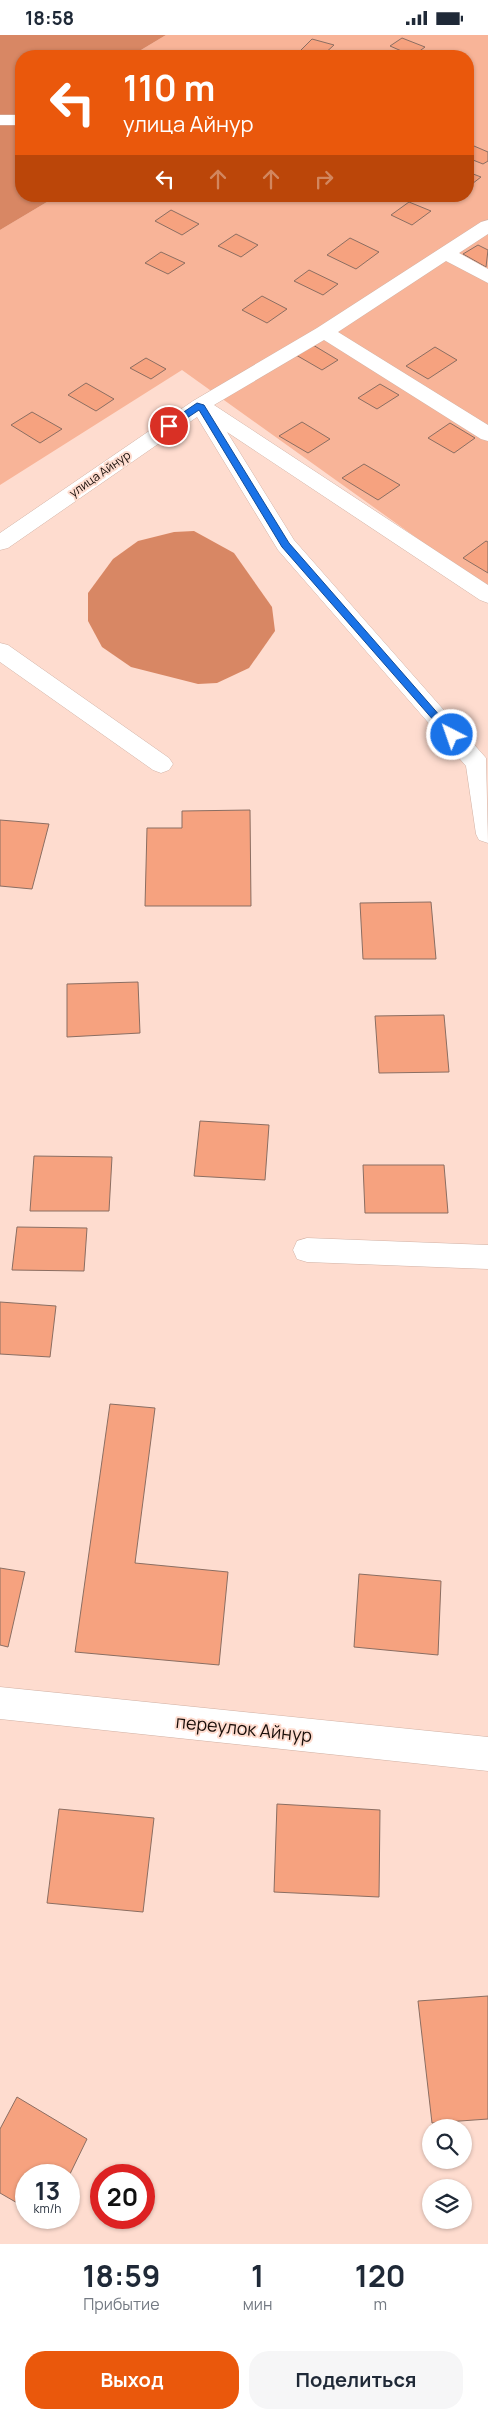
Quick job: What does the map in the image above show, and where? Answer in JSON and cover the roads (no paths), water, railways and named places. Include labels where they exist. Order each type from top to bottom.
[{"type":"street","points":[[0,120],[15,120]]},
{"type":"street","name":"улица Айнур","points":[[0,543],[200,405],[324,332],[488,225]]},
{"type":"street","points":[[446,253],[488,277]]},
{"type":"street","points":[[324,332],[488,434]]},
{"type":"street","points":[[200,405],[488,595]]},
{"type":"street","points":[[200,405],[286,545],[478,764],[488,834]]},
{"type":"street","points":[[0,651],[161,764]]},
{"type":"street","points":[[307,1250],[488,1257]]},
{"type":"street","name":"переулок Айнур","points":[[0,1703],[488,1754]]}]
